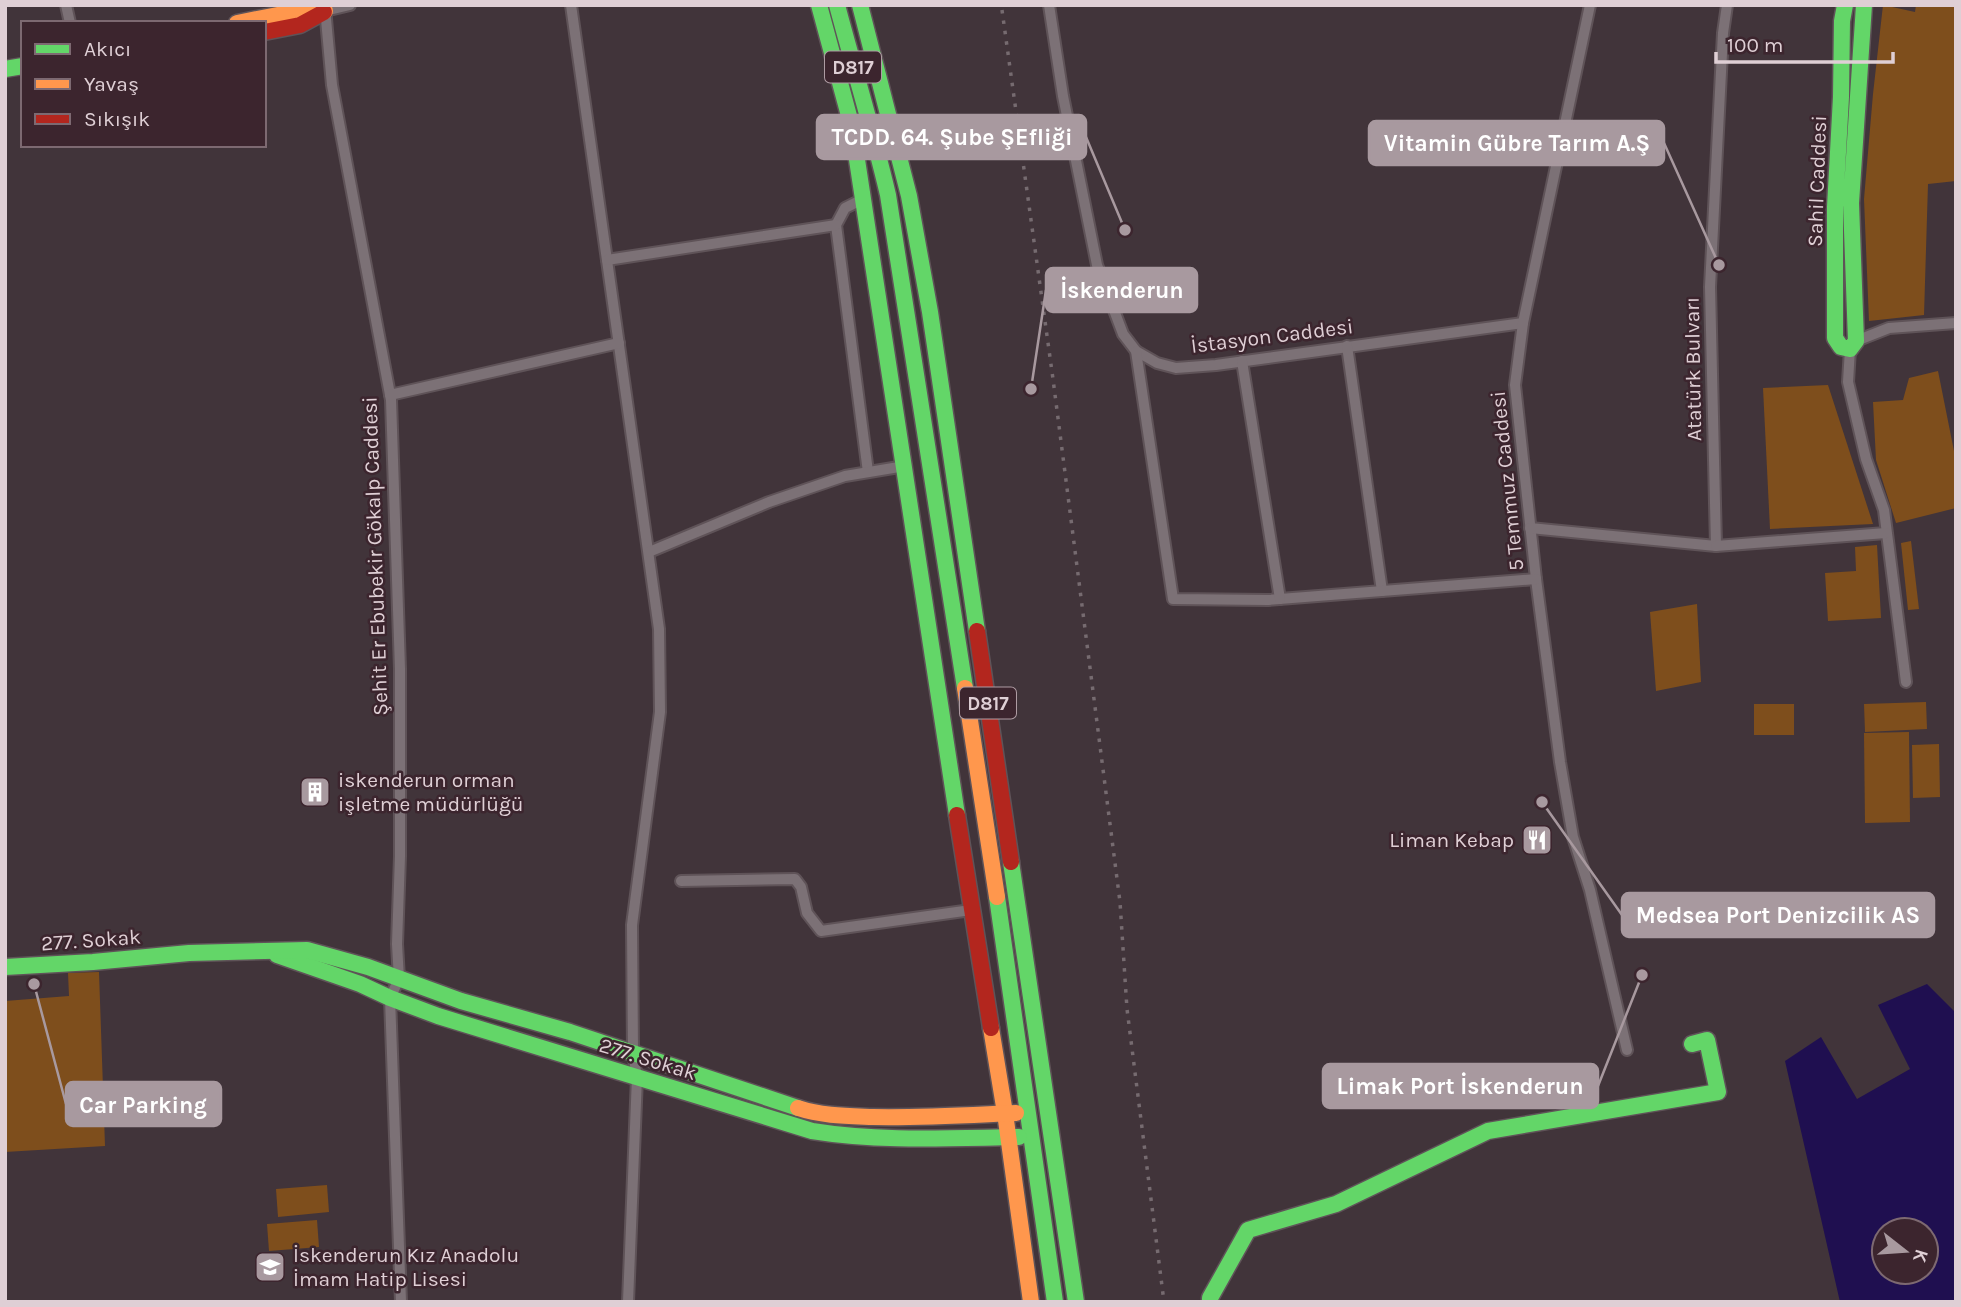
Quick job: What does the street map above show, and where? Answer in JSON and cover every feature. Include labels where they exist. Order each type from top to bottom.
[{"type":"main road","points":[[820,5],[852,127],[971,910],[1006,1113],[1031,1302]]},
{"type":"main road","name":"D817","points":[[837,5],[888,195],[902,277],[1055,1302]]},
{"type":"main road","name":"D817","points":[[860,5],[909,195],[930,312],[1076,1302]]},
{"type":"main road","points":[[871,5],[886,107]]},
{"type":"main road","name":"Sahil Caddesi","points":[[1845,5],[1842,21],[1835,207],[1835,338],[1841,347],[1853,345],[1851,203],[1864,5]]},
{"type":"main road","points":[[247,21],[324,7]]},
{"type":"main road","points":[[266,32],[300,25],[324,7]]},
{"type":"main road","name":"277. Sokak","points":[[264,950],[360,984],[438,1016],[812,1131],[844,1136],[1031,1136]]},
{"type":"main road","name":"277. Sokak","points":[[5,967],[189,953],[307,950],[368,967],[461,1001],[570,1032],[811,1112],[849,1117],[892,1118],[1028,1112]]},
{"type":"main road","points":[[1210,1302],[1248,1230],[1336,1204],[1488,1131],[1718,1092],[1707,1040],[1692,1044]]},
{"type":"street","points":[[324,7],[351,5]]},
{"type":"street","points":[[571,5],[659,629],[660,712],[632,925],[633,1053],[637,1077],[628,1302]]},
{"type":"street","points":[[1049,5],[1063,96],[1097,265],[1123,334],[1136,351],[1173,599],[1280,599],[1536,579]]},
{"type":"street","name":"5 Temmuz Caddesi","points":[[1590,5],[1523,323],[1515,385],[1536,579],[1560,762],[1573,837],[1593,903],[1627,1050]]},
{"type":"street","name":"Atatürk Bulvarı","points":[[1716,546],[1710,287],[1723,33],[1727,5]]},
{"type":"street","name":"Şehit Er Ebubekir Gökalp Caddesi","points":[[324,7],[332,86],[390,395],[400,669],[397,944],[399,979]]},
{"type":"street","points":[[863,199],[845,208],[836,225],[868,472]]},
{"type":"street","points":[[607,260],[836,225]]},
{"type":"street","name":"İstasyon Caddesi","points":[[1136,351],[1157,363],[1176,368],[1523,323]]},
{"type":"street","points":[[1853,345],[1889,328],[1956,323]]},
{"type":"street","points":[[390,395],[619,343]]},
{"type":"street","name":"Sahil Caddesi","points":[[1853,345],[1847,382],[1866,459],[1884,510],[1906,682]]},
{"type":"street","points":[[1347,346],[1382,591]]},
{"type":"street","points":[[1242,361],[1280,599]]},
{"type":"street","points":[[649,552],[769,502],[845,476],[905,466]]},
{"type":"street","points":[[1530,528],[1716,546],[1885,533]]},
{"type":"street","points":[[681,881],[796,879],[801,887],[807,913],[821,931],[971,910]]},
{"type":"street","points":[[399,979],[390,998],[401,1302]]},
{"type":"shaded area","points":[[1883,5],[1915,12],[1916,5],[1956,5],[1956,181],[1928,184],[1924,315],[1869,321],[1864,199]]},
{"type":"shaded area","points":[[1938,371],[1956,461],[1956,508],[1896,523],[1876,460],[1873,402],[1903,400],[1909,378]]},
{"type":"shaded area","points":[[1828,385],[1873,524],[1770,529],[1763,388]]},
{"type":"shaded area","points":[[1911,541],[1919,609],[1908,610],[1901,543]]},
{"type":"shaded area","points":[[1877,545],[1881,618],[1828,621],[1825,573],[1856,571],[1855,547]]},
{"type":"shaded area","points":[[1697,604],[1701,682],[1656,691],[1650,612]]},
{"type":"shaded area","points":[[1926,702],[1927,729],[1865,732],[1864,704]]},
{"type":"shaded area","points":[[1754,704],[1794,704],[1794,735],[1754,735]]},
{"type":"shaded area","points":[[1909,732],[1910,822],[1865,823],[1864,733]]},
{"type":"shaded area","points":[[1939,744],[1940,797],[1913,798],[1912,745]]},
{"type":"shaded area","points":[[99,972],[105,1146],[5,1152],[5,1001],[69,996],[68,973]]},
{"type":"shaded area","points":[[1927,984],[1956,1013],[1956,1302],[1840,1302],[1785,1061],[1821,1037],[1857,1099],[1910,1069],[1878,1005]]},
{"type":"shaded area","points":[[327,1185],[329,1212],[278,1217],[276,1189]]},
{"type":"shaded area","points":[[317,1220],[319,1247],[269,1251],[267,1224]]},
{"type":"railway","points":[[1002,10],[1053,379],[1120,902],[1127,1009],[1164,1302]]},
{"type":"traffic: fast","points":[[819,5],[852,127],[957,815]]},
{"type":"traffic: fast","points":[[837,5],[888,195],[965,688]]},
{"type":"traffic: fast","points":[[860,5],[909,196],[930,312],[977,631]]},
{"type":"traffic: fast","points":[[1845,5],[1842,21],[1835,207],[1835,338],[1841,347],[1850,349],[1856,341],[1851,203],[1864,5]]},
{"type":"traffic: fast","points":[[5,69],[21,66]]},
{"type":"traffic: fast","points":[[1011,862],[1076,1302]]},
{"type":"traffic: fast","points":[[997,897],[1055,1302]]},
{"type":"traffic: fast","points":[[5,967],[189,953],[307,950],[368,967],[461,1001],[570,1032],[798,1108]]},
{"type":"traffic: fast","points":[[277,955],[360,984],[438,1016],[812,1131],[889,1138],[1019,1137]]},
{"type":"traffic: fast","points":[[1210,1302],[1248,1230],[1336,1204],[1488,1131],[1718,1092],[1707,1040],[1692,1044]]},
{"type":"traffic: slow","points":[[247,21],[298,11],[325,11]]},
{"type":"traffic: slow","points":[[965,688],[997,897]]},
{"type":"traffic: slow","points":[[991,1028],[1031,1302]]},
{"type":"traffic: slow","points":[[798,1108],[826,1114],[873,1117],[1016,1113]]},
{"type":"traffic: jam","points":[[266,32],[300,25],[324,12]]},
{"type":"traffic: jam","points":[[977,631],[1011,862]]},
{"type":"traffic: jam","points":[[957,815],[991,1028]]},
{"type":"place","name":"TCDD. 64. Şube ŞEfliği","points":[[1125,230]]},
{"type":"place","name":"Vitamin Gübre Tarım A.Ş","points":[[1719,265]]},
{"type":"place","name":"İskenderun","points":[[1031,389]]},
{"type":"place","name":"iskenderun orman işletme müdürlüğü","points":[[315,792]]},
{"type":"place","name":"Medsea Port Denizcilik AS","points":[[1542,802]]},
{"type":"place","name":"Liman Kebap","points":[[1537,840]]},
{"type":"place","name":"Limak Port İskenderun","points":[[1642,975]]},
{"type":"place","name":"Car Parking","points":[[34,984]]},
{"type":"place","name":"İskenderun Kız Anadolu İmam Hatip Lisesi","points":[[270,1267]]}]
